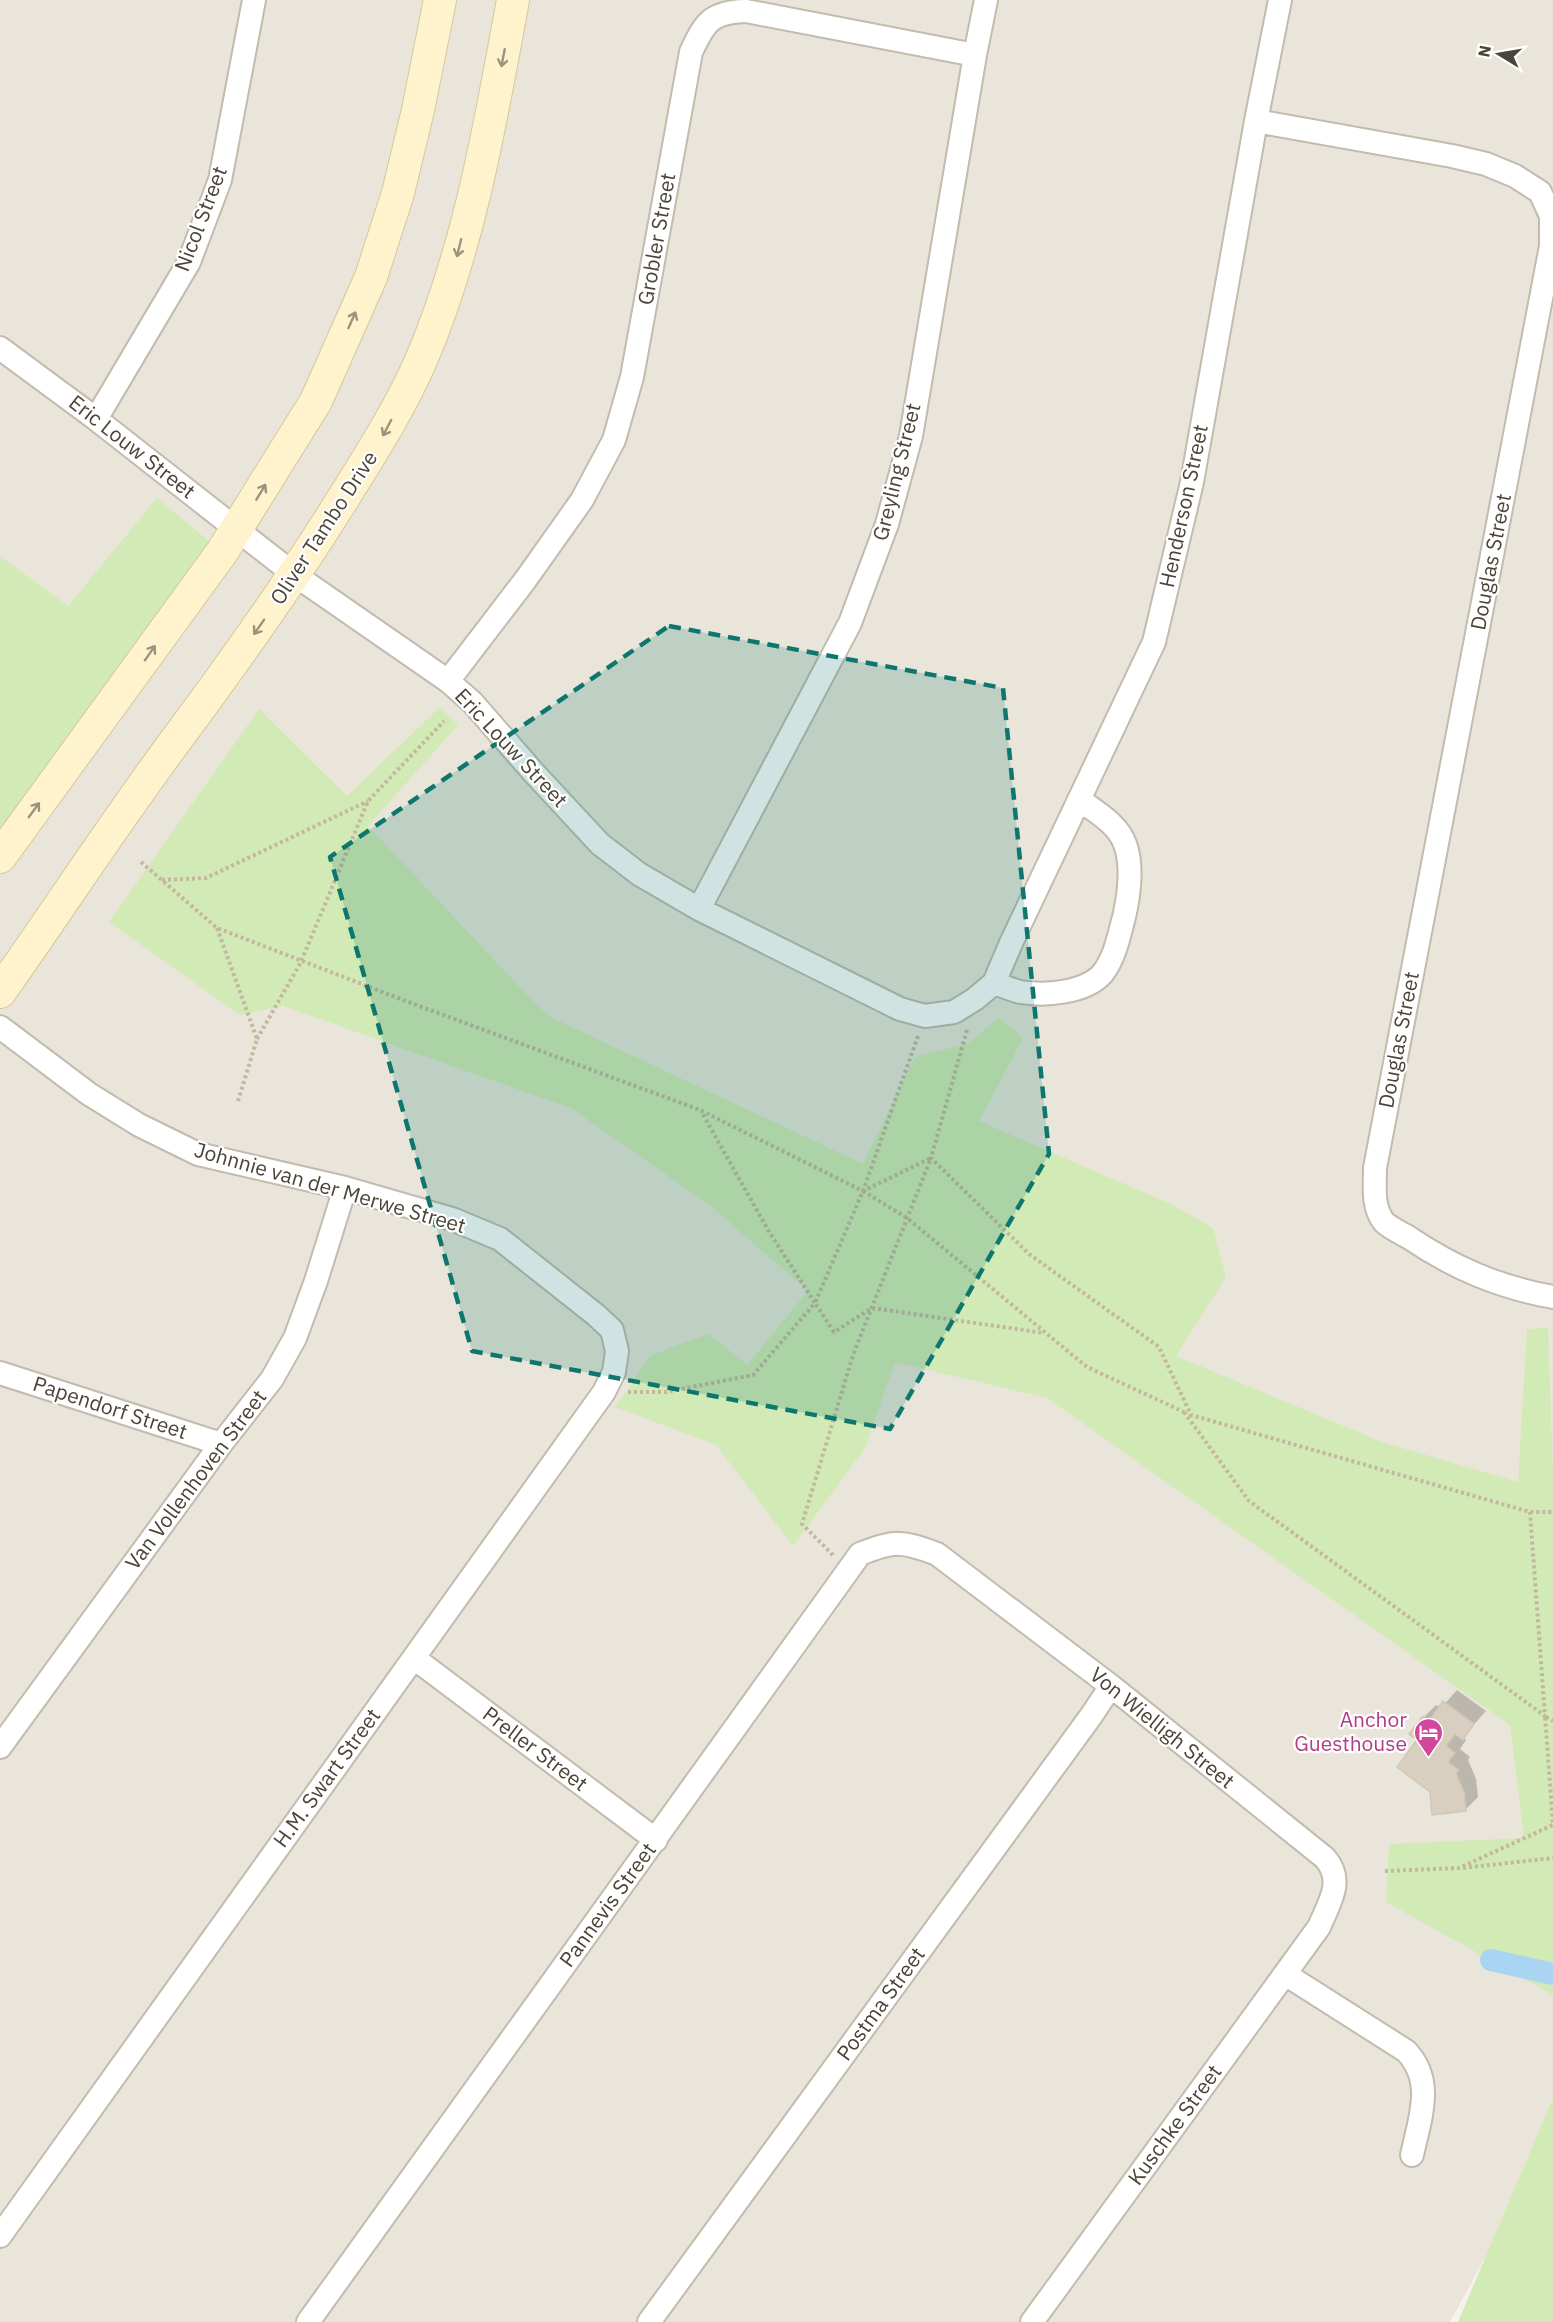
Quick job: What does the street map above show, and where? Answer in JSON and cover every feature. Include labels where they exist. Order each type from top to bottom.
[{"type":"street","name":"Nicol Street","points":[[96,419],[189,262],[220,180],[254,0]]},
{"type":"street","points":[[0,857],[238,529],[316,401],[371,277],[403,172],[440,0]]},
{"type":"street","name":"Oliver Tambo Drive","points":[[0,992],[295,576],[384,433],[421,358],[452,277],[491,121],[513,0]]},
{"type":"street","name":"Greyling Street","points":[[699,909],[850,623],[887,524],[911,436],[986,0]]},
{"type":"street","name":"Henderson Street","points":[[994,983],[1154,642],[1192,482],[1256,121],[1280,0]]},
{"type":"street","name":"Grobler Street","points":[[448,681],[526,579],[582,500],[614,440],[632,377],[691,52],[710,19],[726,11],[746,10],[975,55]]},
{"type":"street","name":"Douglas Street","points":[[1256,121],[1486,164],[1515,176],[1540,192],[1551,216],[1551,246],[1375,1168],[1375,1201],[1384,1222],[1423,1247],[1472,1273],[1515,1290],[1553,1297]]},
{"type":"street","name":"Eric Louw Street","points":[[0,348],[96,419],[295,576],[448,681],[472,702],[600,844],[639,874],[699,909],[900,1009],[926,1016],[954,1012],[975,999],[994,983]]},
{"type":"street","points":[[994,983],[1020,992],[1045,993],[1071,990],[1092,982],[1103,973],[1114,952],[1126,909],[1129,870],[1125,844],[1114,826],[1080,800]]},
{"type":"street","name":"Johnnie van der Merwe Street","points":[[0,1027],[89,1094],[139,1125],[198,1154],[345,1188],[452,1219],[500,1239],[596,1315]]},
{"type":"street","name":"Van Vollenhoven Street","points":[[0,1748],[220,1444],[272,1379],[295,1338],[316,1281],[345,1188]]},
{"type":"street","name":"H.M. Swart Street","points":[[0,2236],[604,1392],[614,1372],[617,1351],[612,1330],[596,1315]]},
{"type":"street","name":"Papendorf Street","points":[[0,1373],[220,1444]]},
{"type":"street","name":"Pannevis Street","points":[[308,2322],[860,1554],[886,1543],[909,1544],[937,1554]]},
{"type":"street","name":"Von Wielligh Street","points":[[937,1554],[1111,1686],[1325,1858],[1333,1868],[1335,1880],[1332,1898],[1319,1927]]},
{"type":"street","name":"Preller Street","points":[[414,1658],[656,1840]]},
{"type":"street","name":"Postma Street","points":[[649,2322],[1085,1725],[1111,1686]]},
{"type":"street","name":"Kuschke Street","points":[[1032,2322],[1319,1927]]},
{"type":"street","points":[[1285,1974],[1406,2051],[1416,2062],[1423,2083],[1423,2105],[1412,2155]]},
{"type":"path","points":[[238,1101],[257,1039],[301,962],[368,801],[444,721]]},
{"type":"path","points":[[162,880],[206,878],[368,801]]},
{"type":"path","points":[[141,862],[217,928],[301,962],[700,1110],[862,1191],[907,1218],[1087,1367],[1184,1412],[1530,1512],[1553,1512]]},
{"type":"path","points":[[217,928],[257,1039]]},
{"type":"path","points":[[848,1570],[802,1524],[853,1355],[931,1158],[975,999]]},
{"type":"path","points":[[604,1392],[666,1392],[753,1375],[815,1303],[862,1191],[926,1016]]},
{"type":"path","points":[[700,1110],[768,1230],[834,1332],[872,1308],[1044,1333]]},
{"type":"path","points":[[862,1191],[931,1158]]},
{"type":"path","points":[[931,1158],[1029,1254],[1159,1347],[1191,1415]]},
{"type":"path","points":[[1184,1412],[1250,1501],[1553,1721]]},
{"type":"path","points":[[1459,1868],[1553,1825],[1530,1512]]},
{"type":"path","points":[[1384,1871],[1459,1868],[1553,1858]]},
{"type":"highlighted area","points":[[669,626],[1003,688],[1049,1154],[890,1429],[472,1351],[330,857]]},
{"type":"shaded area","points":[[0,0],[1553,0],[1553,2133],[1450,2322],[0,2322]]},
{"type":"green space","points":[[157,498],[215,546],[0,840],[0,556],[68,606]]},
{"type":"green space","points":[[440,707],[458,725],[368,826],[546,1015],[863,1164],[915,1057],[967,1044],[999,1018],[1023,1038],[979,1121],[1173,1205],[1213,1228],[1226,1277],[1176,1356],[1382,1442],[1518,1482],[1527,1329],[1548,1328],[1553,1472],[1553,1995],[1386,1902],[1389,1844],[1524,1838],[1510,1725],[1047,1398],[895,1362],[865,1448],[793,1546],[716,1445],[615,1407],[651,1355],[709,1334],[747,1365],[808,1291],[711,1206],[571,1108],[283,1006],[240,1015],[109,922],[259,709],[347,796]]},
{"type":"green space","points":[[1553,2098],[1553,2322],[1458,2322]]},
{"type":"building","name":"Anchor Guesthouse","points":[[1443,1701],[1474,1724],[1463,1740],[1455,1734],[1446,1746],[1455,1753],[1448,1762],[1459,1770],[1456,1774],[1464,1792],[1466,1811],[1432,1815],[1430,1792],[1397,1767],[1417,1740],[1409,1734],[1423,1716],[1429,1721]]},
{"type":"waterway","points":[[1491,1960],[1553,1974]]},
{"type":"place","name":"Anchor Guesthouse","points":[[1428,1758]]}]
